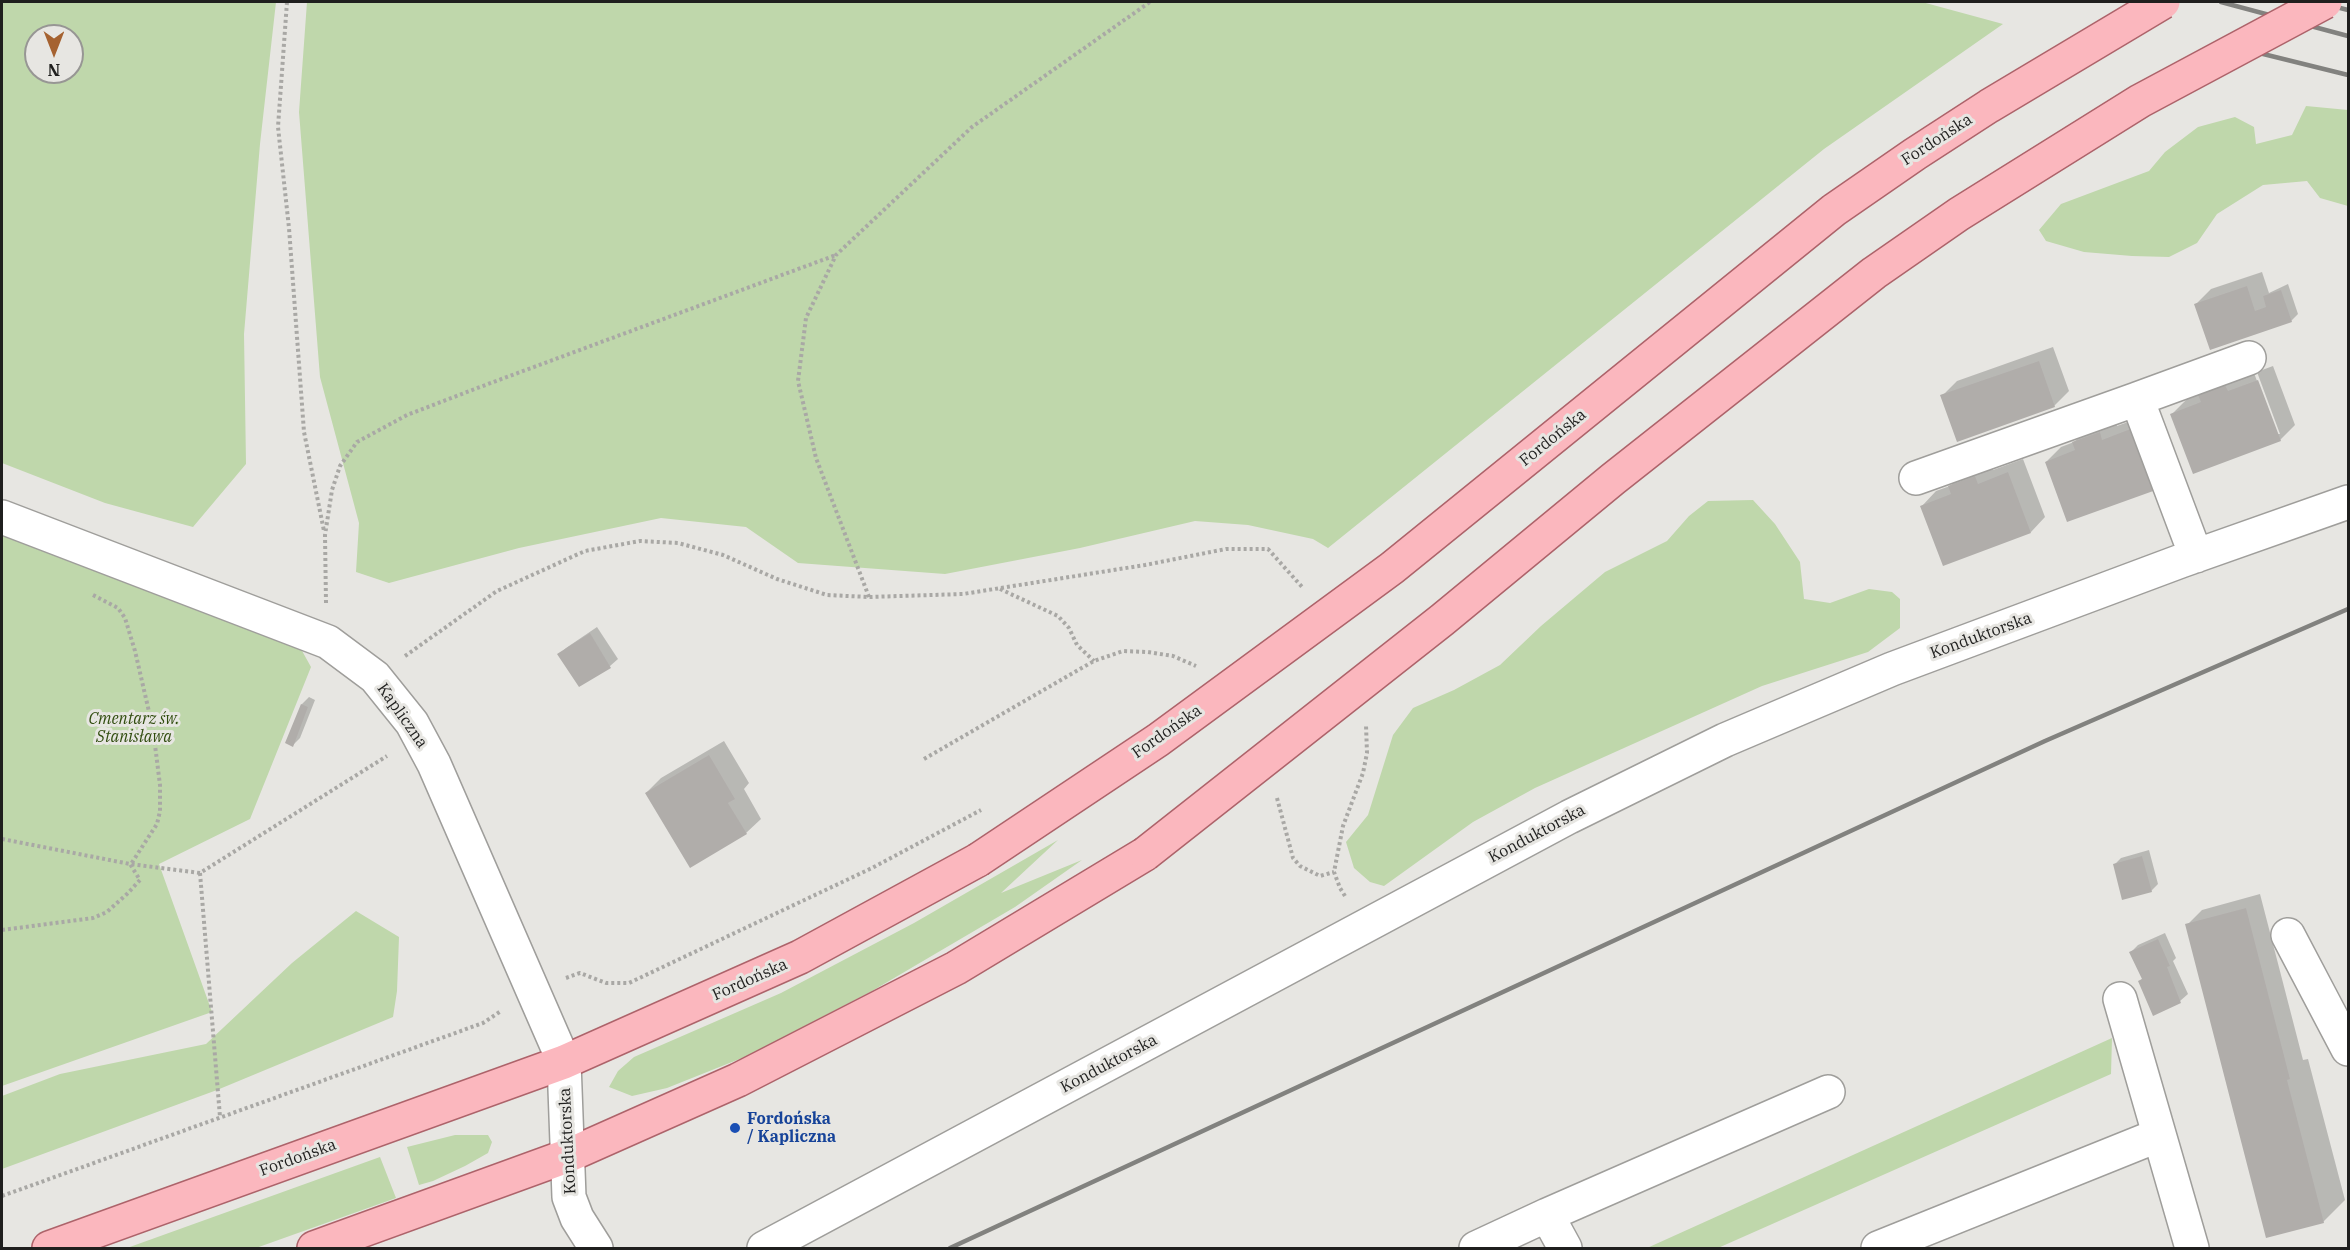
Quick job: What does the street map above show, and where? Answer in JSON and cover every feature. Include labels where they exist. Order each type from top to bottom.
[{"type":"main road","name":"Fordońska","points":[[49,1248],[564,1062],[800,957],[978,860],[1158,740],[1392,568],[1834,210],[1989,106],[2163,2]]},
{"type":"main road","points":[[314,1248],[567,1156],[738,1080],[956,968],[1144,854],[1442,620],[1623,471],[1874,273],[1998,189],[2140,101],[2325,2]]},
{"type":"street","points":[[1916,478],[2249,358]]},
{"type":"street","points":[[2137,399],[2196,556]]},
{"type":"street","name":"Konduktorska","points":[[764,1248],[1569,816],[1725,740],[1892,669],[2349,502]]},
{"type":"street","name":"Kapliczna","points":[[2,518],[328,642],[375,677],[412,723],[434,764],[564,1062]]},
{"type":"street","points":[[2288,935],[2349,1048]]},
{"type":"street","points":[[2120,999],[2192,1248]]},
{"type":"street","name":"Konduktorska","points":[[564,1062],[569,1197],[577,1218],[596,1248]]},
{"type":"street","points":[[1476,1248],[1828,1092]]},
{"type":"street","points":[[1878,1248],[2159,1135]]},
{"type":"street","points":[[1547,1215],[1564,1248]]},
{"type":"path","points":[[287,2],[278,127],[289,228],[304,432],[325,535],[328,642]]},
{"type":"path","points":[[869,597],[816,458],[798,381],[806,318],[836,255],[972,127],[1150,2]]},
{"type":"path","points":[[325,535],[332,490],[340,466],[357,442],[417,411],[836,255]]},
{"type":"path","points":[[375,677],[497,591],[585,551],[640,541],[678,543],[723,555],[777,579],[827,595],[869,597],[963,594],[1145,565],[1227,549],[1268,549],[1305,590]]},
{"type":"path","points":[[999,589],[1058,616],[1069,628],[1077,645],[1094,661]]},
{"type":"path","points":[[88,592],[118,608],[124,618],[135,651],[153,729],[160,785],[160,811],[157,825],[130,864]]},
{"type":"path","points":[[1363,718],[1368,729],[1367,753],[1363,773],[1343,826],[1334,872],[1340,888],[1365,927]]},
{"type":"path","points":[[2,839],[130,864],[200,873],[419,737]]},
{"type":"path","points":[[2,1196],[483,1023],[532,989],[580,973],[606,983],[628,983],[872,868],[991,805]]},
{"type":"path","points":[[2,930],[93,918],[107,912],[140,880],[130,864]]},
{"type":"path","points":[[200,873],[220,1118]]},
{"type":"green space","points":[[2,2],[276,2],[260,144],[244,334],[246,464],[193,527],[105,503],[2,463]]},
{"type":"green space","points":[[307,2],[1922,2],[2003,24],[1824,149],[1328,548],[1313,539],[1248,525],[1195,521],[1080,548],[945,574],[798,563],[746,527],[661,518],[519,548],[389,583],[356,572],[359,523],[320,377],[299,112]]},
{"type":"green space","points":[[2306,106],[2348,110],[2348,206],[2320,198],[2307,181],[2263,185],[2217,214],[2197,243],[2169,257],[2084,252],[2046,241],[2039,230],[2061,204],[2149,171],[2165,152],[2198,127],[2235,117],[2254,127],[2256,144],[2292,135]]},
{"type":"green space","points":[[1753,500],[1775,524],[1800,562],[1804,599],[1830,603],[1869,589],[1892,592],[1900,599],[1900,628],[1868,652],[1762,686],[1535,788],[1473,822],[1384,886],[1370,882],[1354,868],[1346,842],[1368,815],[1393,735],[1413,708],[1454,690],[1500,665],[1541,626],[1605,572],[1667,541],[1689,516],[1708,501]]},
{"type":"green space","name":"Cmentarz św. Stanisława","points":[[2,535],[301,649],[311,667],[250,819],[159,864],[212,1012],[2,1086]]},
{"type":"green space","points":[[1058,840],[1001,893],[1082,860],[1015,907],[872,991],[747,1056],[667,1088],[632,1096],[609,1087],[618,1071],[634,1057],[781,993],[914,923]]},
{"type":"green space","points":[[356,911],[399,937],[397,991],[393,1017],[217,1090],[2,1169],[2,1096],[60,1074],[206,1044],[292,963]]},
{"type":"green space","points":[[2112,1038],[2111,1074],[1718,1248],[1647,1248]]},
{"type":"green space","points":[[455,1135],[488,1135],[492,1142],[488,1153],[433,1181],[419,1185],[407,1147]]},
{"type":"green space","points":[[380,1157],[396,1198],[256,1248],[127,1248]]},
{"type":"building","points":[[2247,286],[2255,311],[2266,307],[2263,296],[2281,290],[2292,322],[2210,350],[2194,304]]},
{"type":"building","points":[[2039,361],[2055,407],[1957,442],[1940,395]]},
{"type":"building","points":[[2258,380],[2281,441],[2193,474],[2170,414],[2201,402],[2198,395],[2225,385],[2228,391]]},
{"type":"building","points":[[2133,428],[2156,490],[2067,522],[2045,462],[2075,450],[2072,442],[2100,432],[2102,440]]},
{"type":"building","points":[[2008,472],[2031,533],[1943,566],[1920,506],[1951,494],[1948,486],[1975,476],[1978,484]]},
{"type":"building","points":[[590,633],[611,668],[579,687],[557,654]]},
{"type":"building","points":[[301,704],[308,707],[293,747],[285,743]]},
{"type":"building","points":[[709,755],[735,799],[728,803],[747,834],[690,868],[645,793]]},
{"type":"building","points":[[2142,856],[2152,892],[2122,900],[2113,864]]},
{"type":"building","points":[[2246,908],[2324,1223],[2266,1238],[2185,924]]},
{"type":"building","points":[[2158,939],[2170,966],[2167,967],[2181,1003],[2153,1016],[2138,981],[2142,979],[2129,952]]},
{"type":"railway","points":[[2221,2],[2348,36]]},
{"type":"railway","points":[[2317,2],[2348,10]]},
{"type":"railway","points":[[2243,49],[2348,75]]},
{"type":"railway","points":[[950,1248],[2045,741],[2348,609]]},
{"type":"place","name":"Fordońska / Kapliczna","points":[[735,1128]]}]
